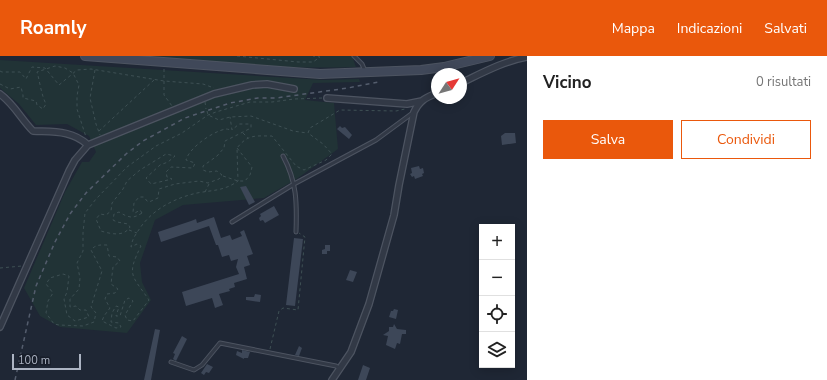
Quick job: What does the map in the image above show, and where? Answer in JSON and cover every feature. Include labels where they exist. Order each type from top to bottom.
[{"type":"main road","points":[[85,56],[320,74],[421,70],[444,67],[489,56]]},
{"type":"street","points":[[488,70],[489,56]]},
{"type":"street","points":[[467,80],[517,58],[527,57]]},
{"type":"street","points":[[0,327],[69,171],[75,160],[89,145],[214,94],[252,85],[267,84],[294,89]]},
{"type":"street","points":[[0,94],[16,108],[26,124],[33,131],[61,132],[76,136],[89,145]]},
{"type":"street","points":[[332,380],[351,352],[369,304],[394,215],[398,185],[414,112],[425,98],[431,96]]},
{"type":"street","points":[[327,98],[407,104],[422,101]]},
{"type":"lane","points":[[354,56],[362,64],[365,72]]},
{"type":"lane","points":[[232,222],[294,184],[376,140],[414,112]]},
{"type":"lane","points":[[283,156],[290,168],[297,201],[296,232]]},
{"type":"lane","points":[[171,362],[194,370],[202,365],[220,343],[336,366],[340,369]]},
{"type":"path","points":[[237,56],[298,62],[313,62],[320,58],[313,56]]},
{"type":"path","points":[[0,71],[20,72],[26,79],[32,66],[45,68],[59,85],[77,70],[95,70],[164,81],[203,84],[223,92]]},
{"type":"path","points":[[0,84],[10,89],[21,87],[23,98],[36,101],[37,105],[43,109],[46,104],[37,72],[45,68],[55,66],[65,68],[73,73],[79,85],[77,109],[89,145]]},
{"type":"path","points":[[164,69],[164,95],[174,110]]},
{"type":"path","points":[[95,70],[90,98],[96,124],[102,140]]},
{"type":"path","points":[[99,131],[154,79]]},
{"type":"path","points":[[238,181],[230,187],[177,199],[155,212],[143,224],[132,242],[131,247],[137,244],[141,246],[134,261],[132,275],[134,281],[148,300],[133,321],[127,320],[126,315],[133,301],[129,298],[125,300],[120,316],[116,316],[119,307],[116,306],[112,313],[111,322],[119,323],[121,326],[116,328],[102,321],[110,308],[104,299],[107,294],[115,293],[118,289],[111,284],[112,267],[120,261],[117,257],[109,256],[107,245],[98,245],[94,246],[91,250],[102,271],[90,307],[96,313],[94,322],[83,326],[54,324],[46,313],[48,301],[53,292],[46,284],[50,278],[63,274],[69,276],[67,292],[64,299],[67,315],[75,321],[89,317],[86,310],[80,310],[76,306],[70,307],[70,299],[79,289],[80,278],[77,263],[83,251],[85,213],[96,199],[127,167],[156,146],[182,133],[208,115],[250,102],[327,98]]},
{"type":"path","points":[[308,133],[310,128],[340,110],[396,111],[404,110],[407,104]]},
{"type":"path","points":[[207,111],[208,115]]},
{"type":"path","points":[[208,115],[219,120],[230,117],[251,116],[293,131],[308,133],[323,144],[332,154],[326,160],[304,170],[296,166],[272,136],[255,136],[248,138],[243,140],[237,148],[238,181]]},
{"type":"path","points":[[230,117],[232,130]]},
{"type":"path","points":[[232,130],[239,124],[251,124],[251,128],[225,141],[224,148],[217,156],[203,166],[203,170],[208,172],[217,171],[222,175],[238,181],[245,181],[250,175],[252,167],[237,148]]},
{"type":"path","points":[[222,175],[219,179],[208,183],[199,181],[176,184],[159,189],[158,198],[149,202],[146,201],[144,196],[139,197],[134,203],[133,212],[136,213],[140,210],[142,214],[135,218],[128,217],[119,212],[114,214],[112,220],[128,224],[130,227],[122,234],[110,234],[101,231],[96,219],[100,214],[106,215],[111,211],[112,203],[123,189],[127,180],[140,170],[166,154],[175,156],[168,162],[160,165],[146,178],[151,184],[172,179],[167,177],[166,172],[171,167],[193,168],[195,163],[186,160],[187,155],[195,146],[215,133],[226,129],[232,130]]},
{"type":"path","points":[[242,133],[248,138]]},
{"type":"path","points":[[204,193],[211,182]]},
{"type":"path","points":[[128,230],[137,233]]},
{"type":"path","points":[[267,352],[271,348],[279,311],[283,308],[298,310],[305,237],[296,232]]},
{"type":"path","points":[[0,268],[19,265],[27,266]]},
{"type":"shaded area","points":[[120,56],[352,56],[356,67],[326,68],[267,66]]},
{"type":"shaded area","points":[[0,60],[324,80],[359,79],[360,82],[313,83],[305,100],[334,103],[338,149],[298,178],[264,198],[183,205],[155,220],[140,263],[142,282],[151,300],[127,333],[60,327],[40,316],[24,288],[65,192],[82,162],[89,162],[96,152],[89,136],[67,124],[36,125],[19,104],[0,88]]},
{"type":"building","points":[[340,126],[342,128],[345,127],[352,135],[349,139],[337,129]]},
{"type":"building","points":[[505,133],[515,133],[516,143],[502,145],[501,136]]},
{"type":"building","points":[[419,166],[420,169],[423,168],[424,173],[422,174],[423,176],[415,179],[414,176],[412,177],[410,174],[412,173],[411,168]]},
{"type":"building","points":[[246,186],[255,202],[249,205],[240,187]]},
{"type":"building","points":[[274,206],[279,215],[265,223],[263,220],[260,221],[260,214]]},
{"type":"building","points":[[214,217],[221,238],[230,235],[232,240],[242,236],[240,232],[244,230],[253,254],[247,256],[250,265],[244,267],[247,279],[234,283],[235,287],[229,289],[230,291],[219,294],[223,305],[215,308],[212,298],[186,306],[182,292],[239,274],[236,267],[238,259],[231,261],[229,255],[222,257],[209,226],[161,242],[158,232],[196,219],[197,223]]},
{"type":"building","points":[[294,238],[303,239],[295,306],[286,305]]},
{"type":"building","points":[[325,245],[330,245],[330,251],[327,251],[327,254],[322,254],[322,250],[325,249]]},
{"type":"building","points":[[350,270],[357,272],[353,282],[346,280]]},
{"type":"building","points":[[255,294],[261,295],[260,302],[246,300],[246,297],[254,297]]},
{"type":"building","points":[[394,309],[398,310],[396,319],[389,317],[391,311]]},
{"type":"building","points":[[394,324],[397,329],[406,330],[406,334],[402,334],[400,344],[397,343],[395,349],[386,345],[388,336],[383,335],[389,331],[389,327],[393,327]]},
{"type":"building","points":[[155,329],[160,330],[151,380],[144,380]]},
{"type":"building","points":[[182,336],[187,339],[176,361],[173,359],[175,354],[173,353]]},
{"type":"building","points":[[299,346],[302,348],[299,356],[295,355]]},
{"type":"building","points":[[242,350],[250,352],[248,358],[244,359],[236,355],[237,351],[242,353]]},
{"type":"building","points":[[207,364],[213,367],[209,373],[206,372],[204,375],[201,373]]},
{"type":"building","points":[[363,365],[370,368],[366,380],[358,380]]},
{"type":"railway","points":[[15,380],[36,286],[55,242],[70,214],[86,193],[126,154],[143,141],[185,118],[230,103],[258,98],[276,98],[348,88],[378,82]]}]
